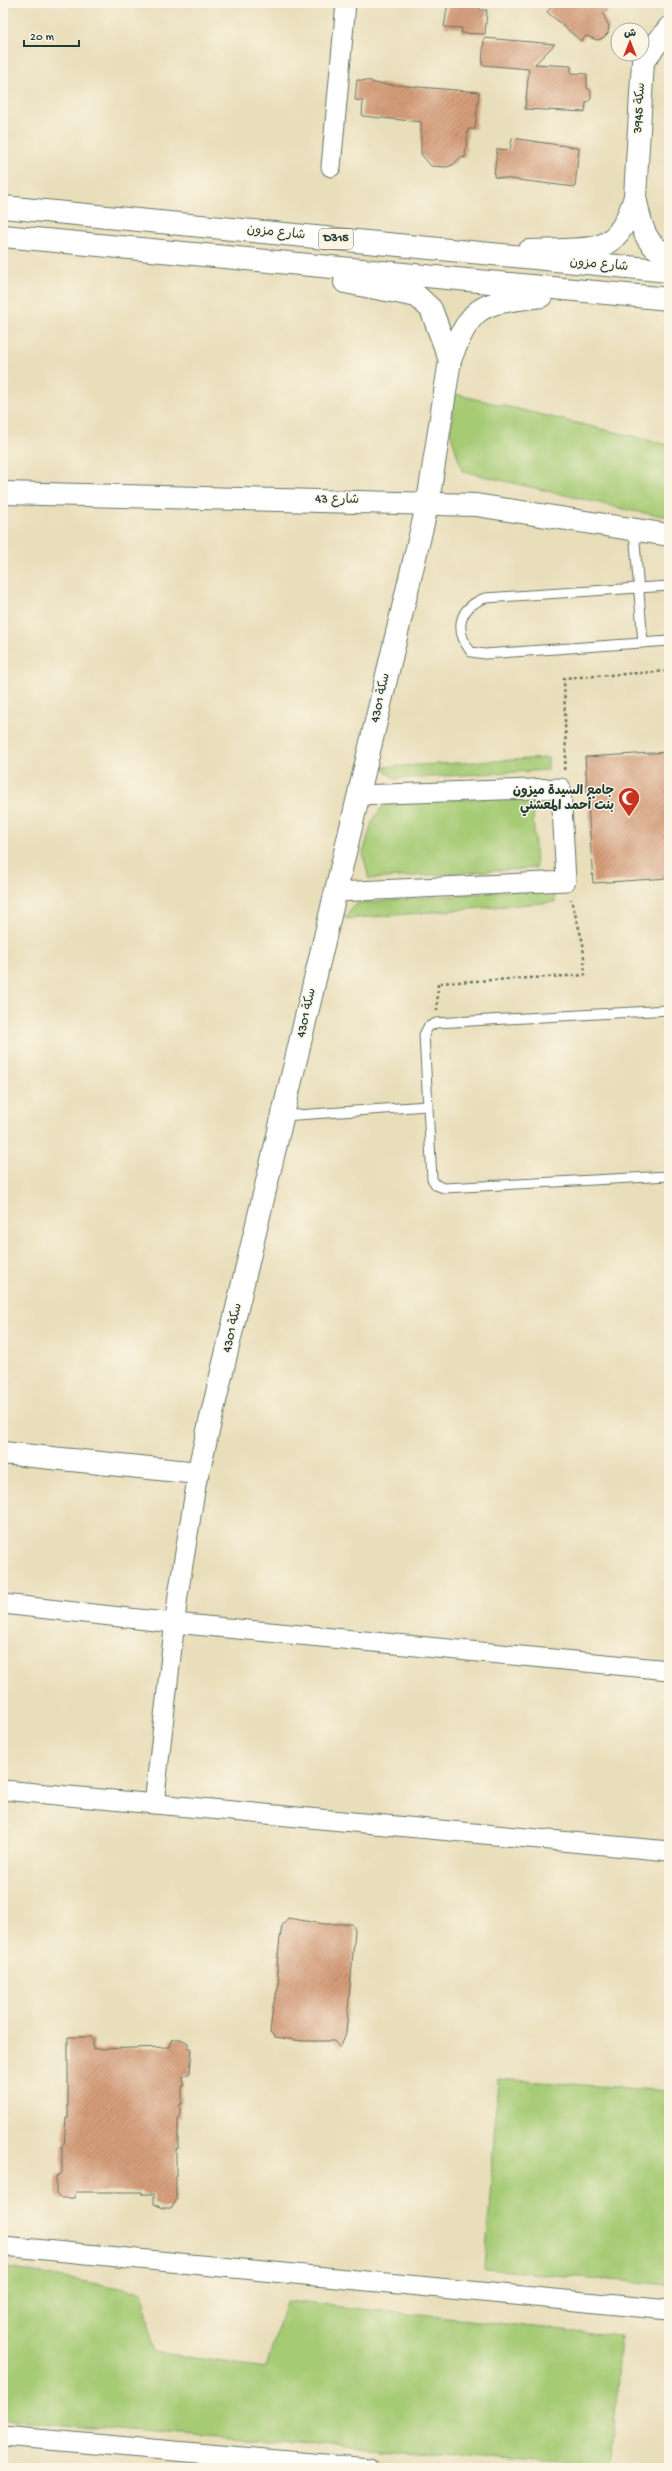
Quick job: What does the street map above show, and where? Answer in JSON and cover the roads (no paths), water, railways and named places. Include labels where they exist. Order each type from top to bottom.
[{"type":"street","points":[[331,167],[346,3]]},
{"type":"street","name":"سكة 3945","points":[[635,197],[643,60],[669,28]]},
{"type":"street","points":[[635,197],[643,233],[661,252],[669,254]]},
{"type":"street","points":[[489,254],[601,246],[620,232],[630,214],[635,197]]},
{"type":"street","name":"شارع مزون","points":[[3,207],[669,271]]},
{"type":"street","name":"شارع مزون","points":[[3,236],[669,299]]},
{"type":"street","points":[[219,257],[417,296],[431,309],[450,360]]},
{"type":"street","points":[[450,360],[466,324],[475,313],[495,302],[585,291]]},
{"type":"street","name":"سكة 4301","points":[[198,1473],[428,502],[450,360]]},
{"type":"street","name":"شارع 43","points":[[3,493],[428,502],[476,505],[669,535]]},
{"type":"street","points":[[336,892],[566,881],[561,788],[358,795]]},
{"type":"street","points":[[3,1453],[198,1473],[174,1623],[154,1804]]},
{"type":"street","points":[[3,1604],[174,1623],[669,1670]]},
{"type":"street","points":[[3,1790],[669,1851]]},
{"type":"street","points":[[3,2246],[669,2310]]},
{"type":"street","points":[[3,2436],[369,2468]]},
{"type":"lane","points":[[634,530],[643,644]]},
{"type":"lane","points":[[669,586],[485,598],[471,603],[462,617],[460,630],[464,642],[471,652],[485,654],[669,642]]},
{"type":"lane","points":[[669,1010],[436,1023],[428,1027],[424,1034],[432,1179],[436,1185],[444,1188],[669,1176]]},
{"type":"lane","points":[[283,1116],[427,1106]]},
{"type":"place","name":"جامع السيدة ميزون بنت أحمد المعشني","points":[[629,818]]}]
